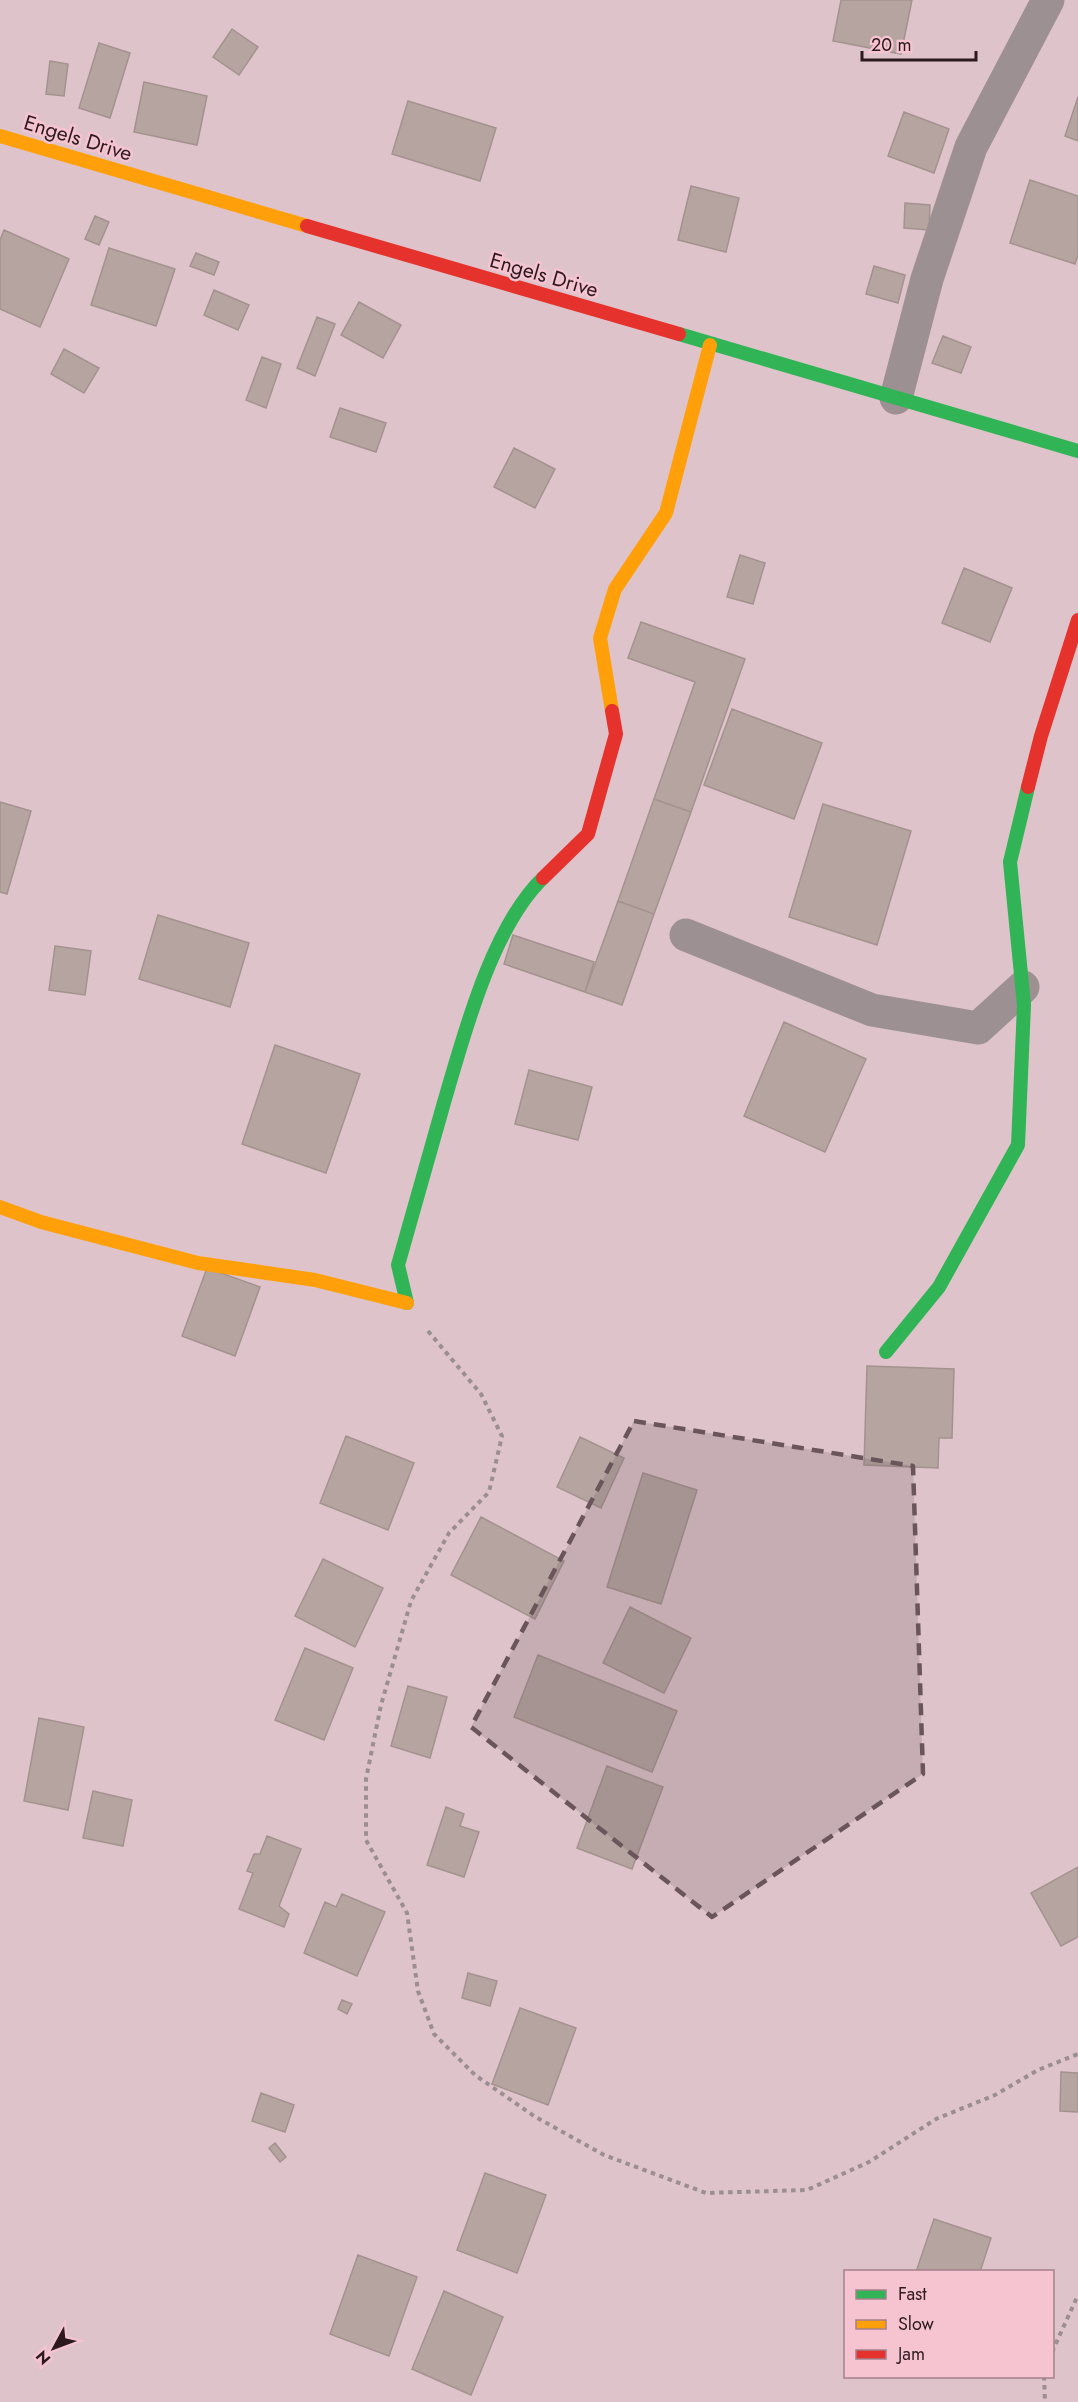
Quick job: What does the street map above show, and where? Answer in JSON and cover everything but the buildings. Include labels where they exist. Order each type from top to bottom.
[{"type":"street","points":[[896,398],[927,279],[971,147],[1048,0]]},
{"type":"street","name":"Engels Drive","points":[[0,136],[1078,451]]},
{"type":"street","points":[[0,1207],[41,1222],[198,1263],[315,1280],[407,1304],[399,1265],[466,1026],[492,958],[529,891],[588,834],[616,734],[600,638],[615,589],[666,513],[710,345]]},
{"type":"street","points":[[886,1352],[939,1287],[1018,1145],[1024,1005],[1010,862],[1041,736],[1078,620]]},
{"type":"street","points":[[686,935],[872,1010],[978,1028],[1023,987]]},
{"type":"path","points":[[407,1304],[482,1394],[502,1436],[489,1492],[449,1533],[411,1601],[381,1706],[366,1779],[366,1840],[407,1913],[417,1991],[434,2034],[475,2075],[534,2116],[604,2155],[706,2193],[807,2190],[869,2162],[936,2119],[995,2095],[1038,2070],[1078,2054]]},
{"type":"path","points":[[1054,2350],[1078,2295]]},
{"type":"path","points":[[1044,2378],[1045,2402]]},
{"type":"highlighted area","points":[[634,1421],[913,1466],[923,1774],[712,1917],[471,1727]]},
{"type":"traffic: fast","points":[[679,334],[1078,451]]},
{"type":"traffic: fast","points":[[886,1352],[939,1287],[1018,1145],[1024,1005],[1010,862],[1028,787]]},
{"type":"traffic: fast","points":[[407,1303],[398,1265],[470,1017],[481,985],[508,925],[525,899],[543,878]]},
{"type":"traffic: slow","points":[[0,136],[307,226]]},
{"type":"traffic: slow","points":[[612,711],[600,638],[615,589],[666,513],[710,345]]},
{"type":"traffic: slow","points":[[0,1207],[41,1222],[198,1263],[315,1280],[407,1303]]},
{"type":"traffic: jam","points":[[307,226],[679,334]]},
{"type":"traffic: jam","points":[[1028,787],[1041,736],[1078,620]]},
{"type":"traffic: jam","points":[[543,878],[588,834],[616,734],[612,711]]}]
